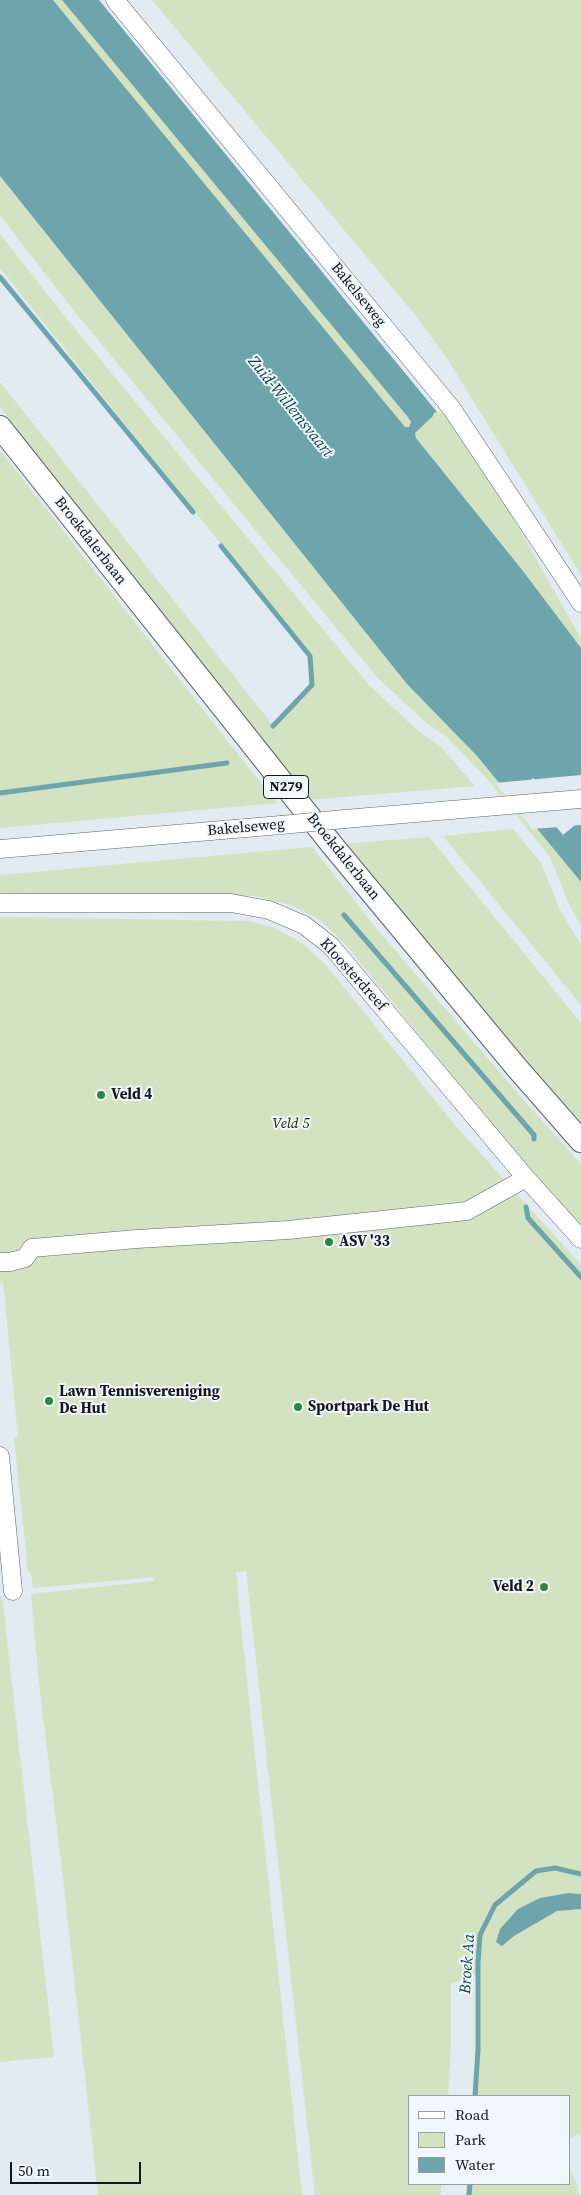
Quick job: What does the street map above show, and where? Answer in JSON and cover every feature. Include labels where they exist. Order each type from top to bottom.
[{"type":"main road","name":"Broekdalerbaan","points":[[0,427],[332,846],[517,1068],[581,1141]]},
{"type":"street","name":"Bakelseweg","points":[[115,0],[452,409],[581,603]]},
{"type":"street","name":"Bakelseweg","points":[[0,849],[581,799]]},
{"type":"street","name":"Kloosterdreef","points":[[0,903],[231,903],[269,910],[304,925],[330,946],[526,1178],[581,1239]]},
{"type":"street","points":[[0,1262],[10,1262],[25,1258],[32,1248],[303,1228],[467,1211],[526,1178]]},
{"type":"street","points":[[0,1456],[13,1591]]},
{"type":"green space","points":[[53,0],[62,0],[407,416],[411,425],[405,427]]},
{"type":"green space","points":[[152,0],[581,0],[581,575],[448,360],[416,316]]},
{"type":"green space","points":[[0,176],[407,684],[477,756],[581,882],[581,925],[569,904],[550,857],[490,782],[447,737],[424,721],[377,677],[70,306],[0,215]]},
{"type":"green space","points":[[0,234],[62,313],[368,684],[417,730],[440,746],[475,786],[307,800],[0,407],[0,382],[272,724],[303,700],[312,675],[308,653],[0,268]]},
{"type":"green space","points":[[434,412],[450,414],[460,423],[581,639],[581,648],[523,571],[416,438],[415,433],[433,416]]},
{"type":"green space","points":[[0,450],[237,753],[277,803],[0,828]]},
{"type":"green space","points":[[513,829],[541,863],[559,908],[581,945],[581,1005],[443,836]]},
{"type":"green space","points":[[429,837],[581,1023],[581,1126],[539,1079],[342,844]]},
{"type":"green space","points":[[312,847],[376,928],[581,1164],[581,1225],[542,1185],[346,945],[320,920],[293,906],[256,896],[0,893],[0,875]]},
{"type":"green space","name":"Veld 5","points":[[0,917],[248,921],[275,928],[302,943],[325,964],[454,1124],[581,1265],[581,1894],[568,1893],[540,1898],[502,1946],[514,1936],[557,1911],[581,1909],[581,2133],[571,2138],[571,2095],[473,2095],[478,2036],[477,1974],[451,1984],[451,2046],[448,2095],[408,2095],[408,2185],[441,2185],[441,2195],[315,2195],[246,1571],[236,1572],[302,2195],[98,2195],[64,1886],[40,1693],[31,1594],[154,1581],[154,1577],[33,1588],[31,1572],[28,1571],[14,1438],[18,1436],[3,1282],[0,1284]]},
{"type":"green space","points":[[2,1596],[54,2057],[0,2062],[0,1597]]},
{"type":"green space","points":[[571,2171],[579,2195],[466,2195],[467,2185],[571,2185]]},
{"type":"water","name":"Zuid-Willemsvaart","points":[[0,0],[53,0],[405,427],[409,427],[411,422],[407,416],[62,0],[99,0],[437,412],[415,433],[416,438],[523,571],[581,648],[581,882],[477,756],[407,684],[0,176]],"holes":[[[533,778],[574,826],[563,835],[523,787]]]},
{"type":"water","points":[[568,1893],[581,1894],[581,1909],[557,1911],[514,1936],[502,1946],[496,1942],[500,1929],[518,1909],[540,1898]]},
{"type":"pier","points":[[581,775],[581,825],[570,826],[533,781],[526,787],[559,827],[532,829],[495,783]]},
{"type":"waterway","points":[[0,277],[193,512]]},
{"type":"waterway","points":[[221,546],[310,656],[312,685],[273,726]]},
{"type":"waterway","points":[[0,793],[227,763]]},
{"type":"waterway","points":[[344,915],[534,1135],[534,1139]]},
{"type":"waterway","name":"Broek Aa","points":[[526,1207],[528,1218],[581,1277]]},
{"type":"waterway","name":"Broek Aa","points":[[475,2095],[478,2050],[478,1963],[480,1935],[495,1905],[536,1871],[555,1868],[581,1874]]},
{"type":"waterway","name":"Broek Aa","points":[[469,2195],[470,2185]]},
{"type":"place","name":"Veld 4","points":[[101,1095]]},
{"type":"place","name":"ASV '33","points":[[329,1242]]},
{"type":"place","name":"Lawn Tennisvereniging De Hut","points":[[49,1401]]},
{"type":"place","name":"Sportpark De Hut","points":[[298,1407]]},
{"type":"place","name":"Veld 2","points":[[544,1587]]}]
